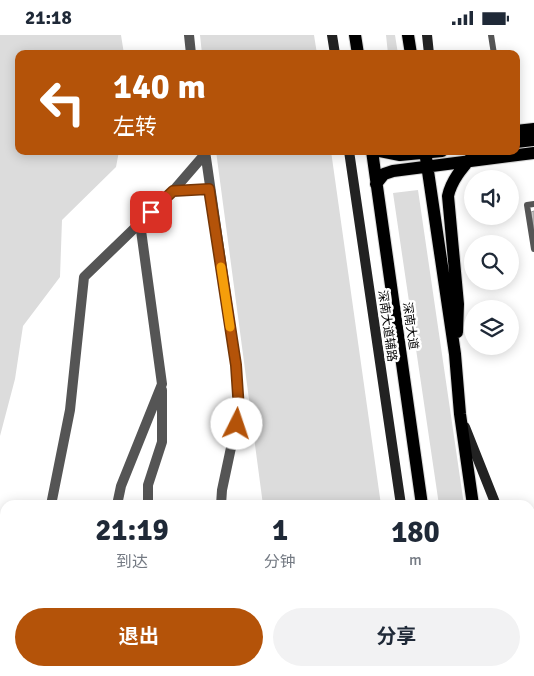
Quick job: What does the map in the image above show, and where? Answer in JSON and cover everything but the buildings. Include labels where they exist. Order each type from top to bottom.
[{"type":"main road","points":[[332,35],[334,50]]},
{"type":"main road","points":[[355,35],[357,50]]},
{"type":"main road","points":[[408,35],[410,50]]},
{"type":"main road","points":[[426,35],[428,50]]},
{"type":"main road","points":[[520,131],[534,129]]},
{"type":"main road","points":[[520,142],[534,140]]},
{"type":"main road","points":[[520,155],[534,153]]},
{"type":"main road","name":"深南大道辅路","points":[[350,155],[400,500]]},
{"type":"main road","name":"深南大道","points":[[372,155],[421,500]]},
{"type":"main road","points":[[425,155],[455,354],[460,413],[472,500]]},
{"type":"main road","points":[[455,354],[458,304],[448,196],[450,187],[473,155]]},
{"type":"main road","points":[[376,185],[381,177],[388,172],[519,155]]},
{"type":"main road","points":[[460,413],[494,500]]},
{"type":"street","points":[[189,35],[191,50]]},
{"type":"street","points":[[52,500],[70,411],[84,277],[173,191],[203,155]]},
{"type":"street","points":[[205,155],[236,365],[239,410],[221,500]]},
{"type":"street","points":[[173,191],[209,189]]},
{"type":"street","points":[[140,223],[162,383],[162,442],[148,485],[148,500]]},
{"type":"street","points":[[118,500],[121,486],[162,383]]},
{"type":"lane","points":[[491,35],[493,50]]},
{"type":"lane","points":[[534,204],[528,205],[534,249]]},
{"type":"shaded area","points":[[0,35],[121,35],[123,50],[15,50],[15,155],[118,155],[116,167],[62,220],[60,277],[23,326],[15,379],[0,436]]},
{"type":"shaded area","points":[[200,35],[314,35],[316,50],[202,50]]},
{"type":"shaded area","points":[[386,35],[395,35],[397,50],[388,50]]},
{"type":"shaded area","points":[[217,155],[332,155],[380,500],[262,500]]},
{"type":"shaded area","points":[[418,190],[463,500],[438,500],[393,193]]},
{"type":"slow traffic","points":[[221,267],[230,327]]},
{"type":"route","points":[[151,212],[173,191],[209,189],[236,365],[239,410],[237,424]]}]
